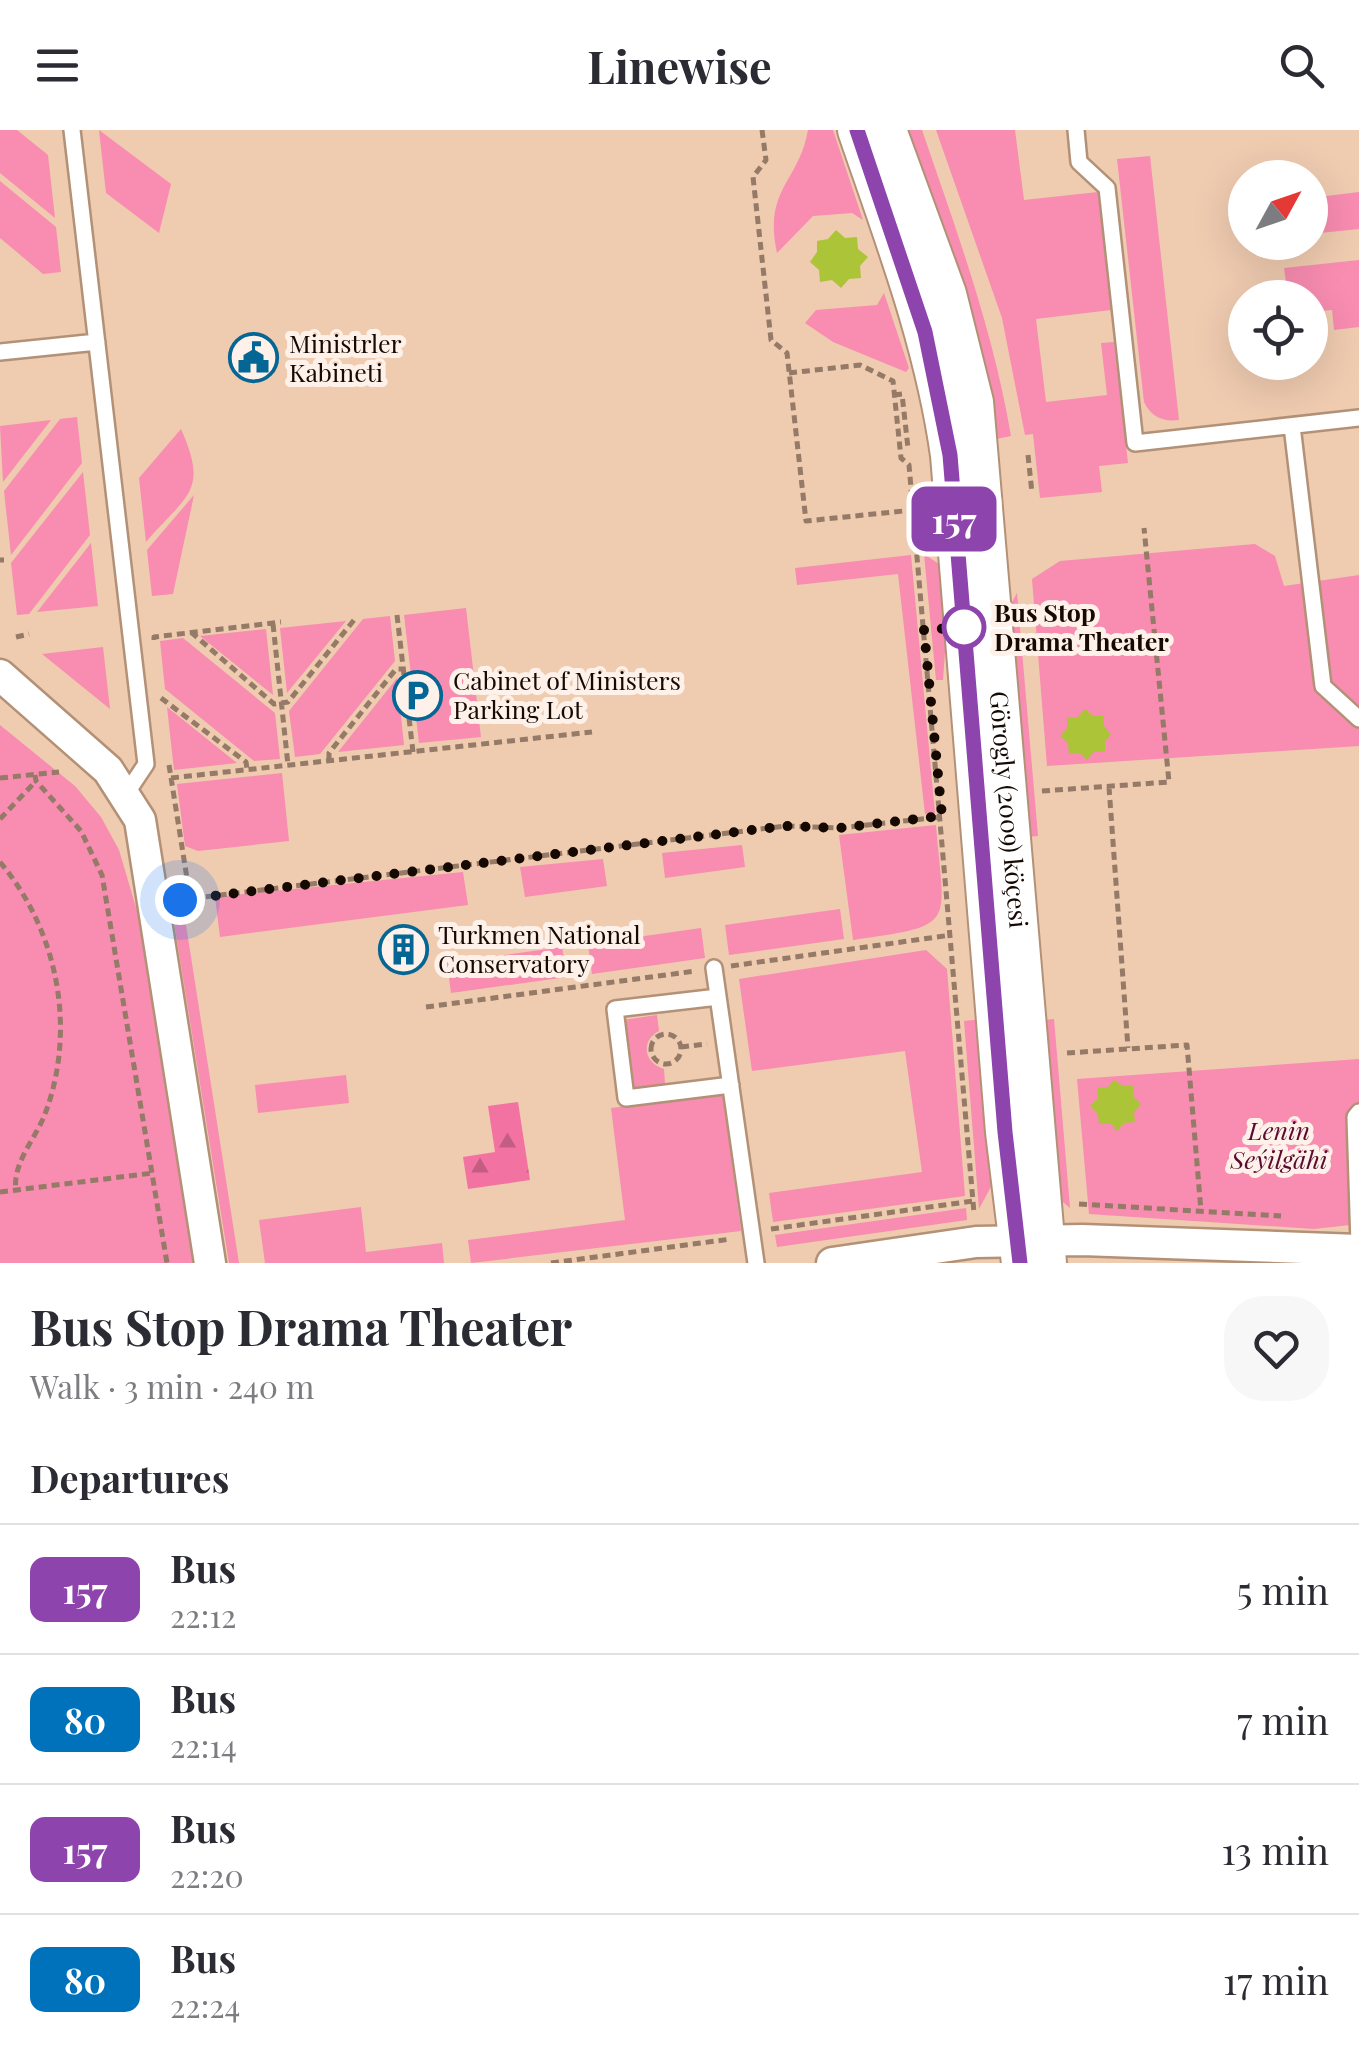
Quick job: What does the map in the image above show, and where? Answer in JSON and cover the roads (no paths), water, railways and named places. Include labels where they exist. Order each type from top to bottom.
[{"type":"street","name":"Görogly (2009) köçesi","points":[[857,130],[917,303],[948,440],[1004,1112],[1033,1252]]},
{"type":"street","name":"Görogly (2009) köçesi","points":[[888,130],[946,294],[974,402],[1033,1252]]},
{"type":"street","points":[[0,674],[108,770],[140,820],[210,1263]]},
{"type":"street","points":[[832,1263],[976,1242],[1033,1252],[1359,1247]]},
{"type":"lane","points":[[72,130],[146,764],[126,794]]},
{"type":"lane","points":[[1076,130],[1079,162],[1106,188],[1135,443],[1359,418]]},
{"type":"lane","points":[[0,352],[97,342]]},
{"type":"lane","points":[[1292,426],[1323,686],[1359,719]]},
{"type":"lane","points":[[714,968],[756,1263]]},
{"type":"lane","points":[[718,996],[615,1009],[626,1098],[730,1085]]},
{"type":"lane","points":[[1359,1112],[1355,1117],[1359,1247]]},
{"type":"place","name":"Ministrler Kabineti","points":[[254,358]]},
{"type":"place","name":"Bus Stop Drama Theater","points":[[964,627]]},
{"type":"place","name":"Cabinet of Ministers Parking Lot","points":[[418,695]]},
{"type":"place","name":"Turkmen National Conservatory","points":[[403,949]]},
{"type":"park label","name":"Lenin Seýilgähi","points":[[1279,1146]]}]
